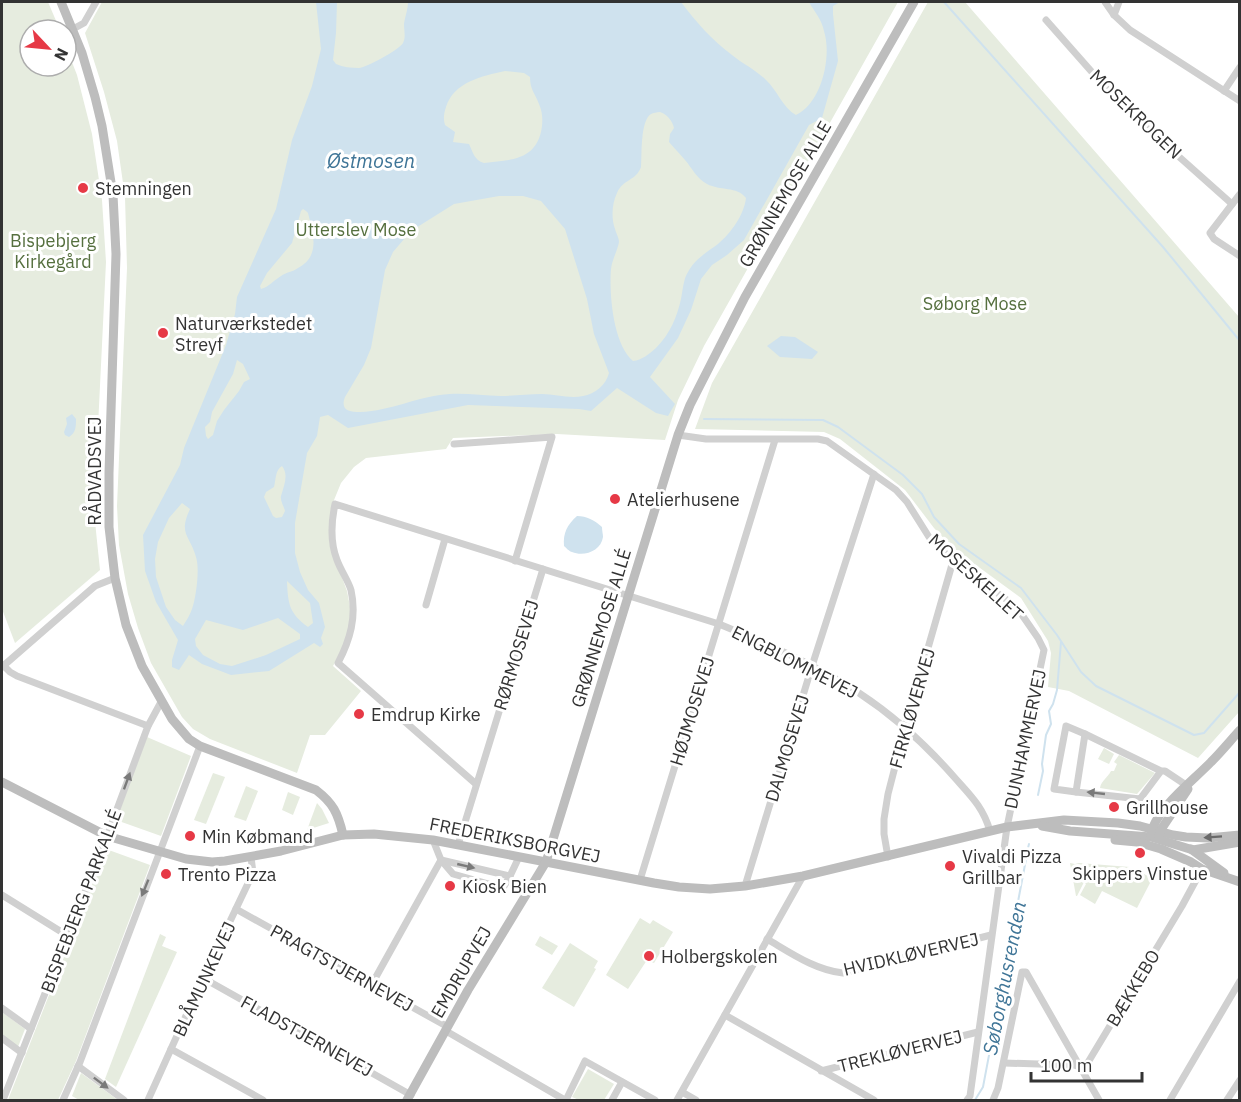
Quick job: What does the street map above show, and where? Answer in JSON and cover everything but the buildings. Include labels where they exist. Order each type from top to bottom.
[{"type":"street","name":"RÅDVADSVEJ","points":[[61,2],[68,18]]},
{"type":"street","points":[[78,26],[84,23],[96,2]]},
{"type":"street","name":"GRØNNEMOSE ALLE","points":[[690,405],[745,297],[914,2]]},
{"type":"street","points":[[1106,2],[1114,15],[1130,30],[1239,101]]},
{"type":"street","points":[[1114,15],[1119,2]]},
{"type":"street","name":"MOSEKROGEN","points":[[1046,20],[1121,105],[1232,204]]},
{"type":"street","name":"RÅDVADSVEJ","points":[[78,42],[95,97],[113,195],[116,254],[109,527],[115,578],[126,625],[142,666],[161,702],[189,739],[200,746],[315,790],[326,797],[334,807],[343,835]]},
{"type":"street","points":[[1224,91],[1239,67]]},
{"type":"street","points":[[1239,194],[1210,233],[1214,239],[1239,256]]},
{"type":"street","name":"GRØNNEMOSE ALLÉ","points":[[546,862],[678,435],[690,405]]},
{"type":"street","name":"MOSESKELLET","points":[[678,435],[706,439],[818,439],[827,441],[896,490],[907,502],[929,537],[953,561],[1020,612],[1044,650]]},
{"type":"street","points":[[454,444],[552,437],[515,561]]},
{"type":"street","name":"HØJMOSEVEJ","points":[[640,880],[775,440]]},
{"type":"street","name":"DALMOSEVEJ","points":[[745,886],[874,474]]},
{"type":"street","name":"ENGBLOMMEVEJ","points":[[477,784],[338,663],[346,648],[354,617],[350,588],[336,559],[333,542],[332,521],[335,504],[719,624],[812,666],[859,693],[905,728],[943,765],[979,806],[986,816],[990,831]]},
{"type":"street","points":[[426,605],[445,539]]},
{"type":"street","name":"FIRKLØVERVEJ","points":[[888,856],[884,834],[884,814],[905,728],[953,561]]},
{"type":"street","name":"RØRMOSEVEJ","points":[[458,845],[543,569]]},
{"type":"street","points":[[115,578],[95,586],[2,666],[17,676],[148,726]]},
{"type":"street","name":"DUNHAMMERVEJ","points":[[967,1101],[970,1096],[1007,827],[1044,650]]},
{"type":"street","name":"BISPEBJERG PARKALLÉ","points":[[3,1101],[148,726],[161,702]]},
{"type":"street","points":[[1161,771],[1140,799],[1054,789],[1066,726],[1165,771],[1186,785]]},
{"type":"street","points":[[1155,834],[1157,819],[1186,785],[1212,762],[1239,730]]},
{"type":"street","points":[[1076,792],[1085,734]]},
{"type":"street","points":[[63,1101],[200,746]]},
{"type":"street","points":[[1155,834],[1198,775]]},
{"type":"street","name":"FREDERIKSBORGVEJ","points":[[2,782],[107,836],[199,861],[212,862],[281,851],[343,835],[374,834],[433,840],[679,887],[710,889],[745,886],[803,876],[1007,827],[1064,820],[1118,823],[1172,839],[1193,850]]},
{"type":"street","name":"FREDERIKSBORGVEJ","points":[[1034,825],[1079,832],[1155,834]]},
{"type":"street","name":"FREDERIKSBORGVEJ","points":[[1079,832],[1097,838],[1137,842],[1191,862]]},
{"type":"street","name":"FREDERIKSBORGVEJ","points":[[1172,839],[1239,835]]},
{"type":"street","points":[[1172,839],[1191,862],[1202,869],[1238,882]]},
{"type":"street","points":[[433,840],[441,860],[453,874],[503,888],[519,857]]},
{"type":"street","points":[[1193,850],[1239,842]]},
{"type":"street","points":[[1193,850],[1238,882]]},
{"type":"street","name":"BLÅMUNKEVEJ","points":[[148,1101],[253,873],[251,856]]},
{"type":"street","points":[[441,860],[510,876]]},
{"type":"street","points":[[372,984],[441,860]]},
{"type":"street","name":"EMDRUPVEJ","points":[[409,1098],[468,990],[546,862]]},
{"type":"street","points":[[1202,869],[1215,867]]},
{"type":"street","name":"BÆKKEBO","points":[[1080,1066],[1087,1064],[1202,869]]},
{"type":"street","points":[[677,1101],[803,876]]},
{"type":"street","points":[[2,895],[68,936]]},
{"type":"street","name":"PRAGTSTJERNEVEJ","points":[[237,909],[372,984],[565,1100]]},
{"type":"street","name":"HVIDKLØVERVEJ","points":[[767,939],[816,967],[843,973],[991,935]]},
{"type":"street","points":[[993,1101],[1004,1063],[1022,972],[1026,972],[1099,1101]]},
{"type":"street","name":"FLADSTJERNEVEJ","points":[[204,978],[409,1098]]},
{"type":"street","points":[[1170,1101],[1239,981]]},
{"type":"street","points":[[2,1008],[31,1029]]},
{"type":"street","points":[[724,1015],[874,1101]]},
{"type":"street","name":"TREKLØVERVEJ","points":[[821,1071],[978,1032]]},
{"type":"street","points":[[2,1038],[22,1053]]},
{"type":"street","points":[[171,1049],[263,1101]]},
{"type":"street","points":[[565,1100],[585,1061],[655,1101]]},
{"type":"street","points":[[1004,1063],[1080,1066]]},
{"type":"street","points":[[78,1066],[124,1101]]},
{"type":"street","points":[[1227,1101],[1239,1080]]},
{"type":"street","points":[[612,1101],[622,1082]]},
{"type":"street","points":[[682,1092],[696,1101]]},
{"type":"green space","name":"Bispebjerg Kirkegård","points":[[2,2],[48,2],[55,18],[18,18],[18,78],[78,78],[92,134],[102,200],[106,262],[96,468],[90,473],[100,570],[15,643],[2,609]]},
{"type":"green space","name":"Utterslev Mose","points":[[102,2],[898,2],[704,346],[678,400],[665,440],[557,434],[453,438],[446,449],[366,458],[354,467],[341,483],[332,505],[332,551],[347,591],[351,612],[349,631],[344,646],[333,666],[361,691],[325,735],[310,735],[297,773],[210,739],[193,729],[182,717],[151,663],[128,594],[119,545],[117,506],[127,268],[125,197],[117,141],[85,33]]},
{"type":"green space","name":"Søborg Mose","points":[[928,2],[965,2],[1239,317],[1239,712],[1198,758],[1069,691],[1048,687],[1051,653],[1048,641],[1021,598],[954,549],[934,528],[905,490],[840,439],[824,432],[695,429],[712,383]]},
{"type":"green space","points":[[147,737],[191,756],[161,836],[116,820]]},
{"type":"green space","points":[[1104,748],[1114,754],[1109,764],[1098,759]]},
{"type":"green space","points":[[1119,755],[1155,773],[1137,794],[1100,788],[1111,771],[1114,771],[1117,764],[1114,762]]},
{"type":"green space","points":[[213,773],[225,777],[206,824],[194,820]]},
{"type":"green space","points":[[246,786],[258,791],[246,821],[234,817]]},
{"type":"green space","points":[[288,792],[300,797],[293,815],[282,810]]},
{"type":"green space","points":[[317,803],[329,823],[307,830]]},
{"type":"green space","points":[[106,849],[150,865],[76,1061],[58,1100],[8,1100]]},
{"type":"green space","points":[[1070,863],[1130,867],[1148,876],[1150,883],[1137,908],[1102,891],[1095,904],[1080,895],[1086,884],[1084,882],[1076,896]]},
{"type":"green space","points":[[640,918],[650,924],[653,920],[673,932],[654,963],[647,960],[628,989],[606,975]]},
{"type":"green space","points":[[160,934],[166,937],[162,946],[177,952],[116,1087],[105,1079]]},
{"type":"green space","points":[[540,936],[558,946],[552,955],[535,945]]},
{"type":"green space","points":[[570,943],[598,961],[594,968],[596,969],[574,1007],[542,988]]},
{"type":"green space","points":[[2,1012],[25,1029],[18,1047],[2,1035]]},
{"type":"green space","points":[[588,1069],[614,1084],[604,1100],[579,1100],[572,1097]]},
{"type":"green space","points":[[81,1073],[118,1100],[79,1100],[72,1096]]},
{"type":"water","name":"Østmosen","points":[[316,2],[337,2],[333,60],[341,66],[359,68],[383,58],[403,43],[408,2],[681,2],[717,43],[766,80],[787,108],[796,115],[805,109],[818,90],[826,65],[827,53],[823,27],[809,2],[840,2],[833,6],[838,61],[822,118],[809,125],[744,240],[712,265],[701,279],[691,310],[678,338],[650,377],[675,404],[668,416],[656,413],[617,388],[591,411],[468,405],[348,428],[328,415],[320,417],[317,436],[307,453],[295,523],[295,553],[308,590],[319,603],[325,627],[321,638],[323,644],[320,647],[314,643],[269,671],[231,675],[202,664],[189,655],[179,670],[172,667],[178,640],[156,602],[145,571],[143,535],[180,465],[184,448],[226,345],[235,314],[237,297],[276,209],[292,140],[312,86],[321,49]],"holes":[[[505,71],[524,73],[530,77],[541,111],[542,128],[538,142],[526,154],[511,160],[481,162],[474,155],[469,144],[453,142],[455,132],[445,125],[445,109],[455,92],[462,86],[487,75]],[[660,112],[671,121],[674,128],[669,142],[700,179],[712,186],[738,192],[746,198],[743,211],[728,235],[697,260],[688,272],[677,312],[665,337],[656,348],[633,361],[621,343],[612,305],[611,269],[619,242],[613,211],[615,197],[620,188],[636,175],[641,167],[642,139],[647,118],[651,114]],[[499,196],[523,196],[541,201],[565,229],[587,299],[594,334],[609,373],[603,385],[592,393],[578,397],[542,394],[501,396],[450,394],[371,411],[356,412],[346,409],[345,397],[371,348],[385,270],[393,252],[411,231],[454,204]],[[303,209],[308,213],[313,236],[314,244],[310,257],[296,269],[261,289],[260,286],[267,273],[292,243]],[[237,360],[243,364],[250,379],[244,382],[224,410],[217,421],[213,435],[208,439],[205,427],[210,422],[212,412],[233,374]],[[282,466],[285,473],[281,498],[285,511],[282,517],[276,518],[264,497],[266,492],[274,487],[278,470]],[[182,503],[190,509],[185,530],[196,557],[198,576],[193,604],[183,626],[175,620],[166,607],[156,577],[155,559],[158,542],[169,518]],[[287,581],[310,603],[313,623],[308,627],[302,622],[293,612],[289,602]],[[278,618],[300,634],[300,639],[266,655],[232,666],[220,664],[203,655],[196,646],[195,639],[206,620],[243,630]]]},
{"type":"water","points":[[781,336],[795,337],[818,352],[812,359],[780,357],[767,346]]},
{"type":"water","points":[[72,414],[76,419],[76,427],[69,437],[64,432],[67,424],[66,418]]},
{"type":"water","points":[[577,516],[590,519],[602,527],[602,542],[591,552],[577,553],[564,546],[566,530]]},
{"type":"waterway","points":[[944,2],[1163,247],[1240,341]]},
{"type":"waterway","points":[[704,419],[823,420],[838,427],[903,475],[922,494],[934,517],[959,544],[1021,588],[1057,635],[1081,672],[1096,686],[1194,735],[1204,733],[1240,692]]},
{"type":"waterway","name":"Søborghusrenden","points":[[1038,795],[1046,735],[1051,724],[1049,711],[1057,690],[1061,642]]},
{"type":"waterway","name":"Søborghusrenden","points":[[1028,848],[1029,844]]},
{"type":"waterway","name":"Søborghusrenden","points":[[975,1100],[983,1087],[1027,854]]},
{"type":"place","name":"Stemningen","points":[[83,188]]},
{"type":"place","name":"Naturværkstedet Streyf","points":[[163,333]]},
{"type":"place","name":"Atelierhusene","points":[[615,499]]},
{"type":"place","name":"Emdrup Kirke","points":[[359,714]]},
{"type":"place","name":"Grillhouse","points":[[1114,807]]},
{"type":"place","name":"Min Købmand","points":[[190,836]]},
{"type":"place","name":"Skippers Vinstue","points":[[1140,853]]},
{"type":"place","name":"Vivaldi Pizza Grillbar","points":[[950,866]]},
{"type":"place","name":"Trento Pizza","points":[[166,874]]},
{"type":"place","name":"Kiosk Bien","points":[[450,886]]},
{"type":"place","name":"Holbergskolen","points":[[649,956]]}]
